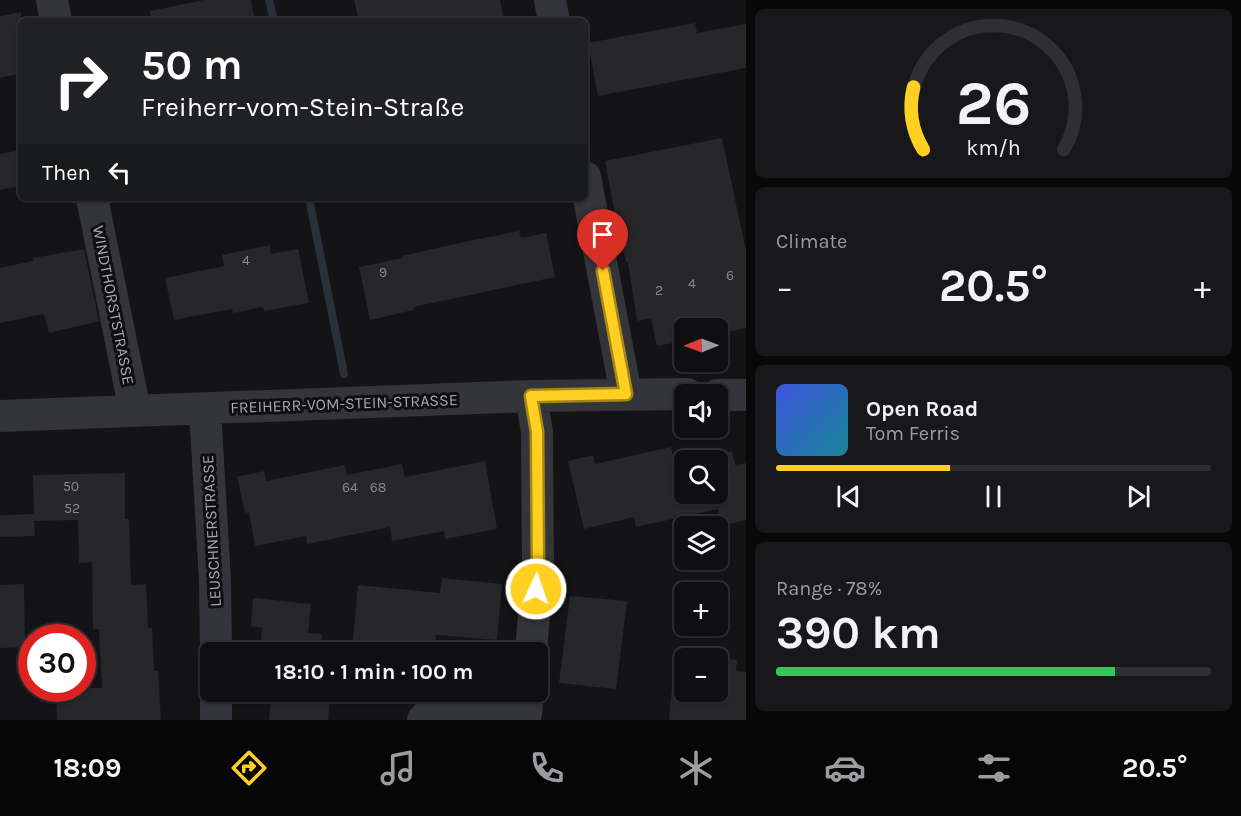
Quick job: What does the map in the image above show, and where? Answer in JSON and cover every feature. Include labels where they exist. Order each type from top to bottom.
[{"type":"street","points":[[52,0],[55,18]]},
{"type":"street","points":[[550,0],[553,18]]},
{"type":"street","points":[[588,193],[626,394]]},
{"type":"street","name":"WINDTHORSTSTRASSE","points":[[93,201],[135,411]]},
{"type":"street","name":"FREIHERR-VOM-STEIN-STRASSE","points":[[0,416],[531,396],[674,394]]},
{"type":"street","points":[[728,395],[746,395]]},
{"type":"street","points":[[531,396],[537,432],[538,567],[532,642]]},
{"type":"street","name":"LEUSCHNERSTRASSE","points":[[205,409],[215,581],[216,642]]},
{"type":"street","points":[[216,702],[216,720]]},
{"type":"street","points":[[423,720],[432,711],[526,714],[527,702]]},
{"type":"building","points":[[204,0],[251,0],[254,18],[151,18],[150,11]]},
{"type":"building","points":[[354,0],[500,0],[503,18],[358,18]]},
{"type":"building","points":[[21,12],[21,18],[18,18],[18,74],[0,78],[0,16]]},
{"type":"building","points":[[695,23],[697,33],[746,24],[746,68],[598,96],[588,43]]},
{"type":"building","points":[[722,138],[746,251],[746,328],[728,332],[728,318],[674,318],[674,343],[657,346],[651,318],[637,321],[628,262],[626,262],[615,214],[605,161]]},
{"type":"building","points":[[18,151],[18,187],[0,190],[0,154]]},
{"type":"building","points":[[519,231],[521,238],[546,233],[555,277],[413,307],[413,310],[370,320],[359,267]]},
{"type":"building","points":[[270,245],[271,254],[298,249],[309,303],[264,311],[263,307],[233,313],[232,309],[174,320],[165,278],[224,266],[222,255]]},
{"type":"building","points":[[84,249],[99,321],[49,333],[44,314],[0,323],[0,268],[33,261],[33,258]]},
{"type":"building","points":[[671,447],[674,460],[674,504],[728,504],[728,452],[732,451],[735,465],[746,463],[746,520],[728,524],[728,516],[720,516],[718,509],[686,516],[674,516],[674,519],[636,527],[634,517],[584,529],[568,461],[593,455],[595,464]]},
{"type":"building","points":[[485,461],[497,529],[445,539],[444,531],[392,541],[390,527],[307,544],[306,536],[255,546],[249,512],[245,513],[237,477],[264,471],[266,481],[345,465],[347,475],[402,464],[405,477]]},
{"type":"building","points":[[125,473],[125,519],[129,519],[131,585],[146,584],[148,628],[152,628],[154,671],[158,671],[161,720],[57,720],[56,702],[96,702],[96,688],[102,688],[99,629],[96,629],[96,624],[93,624],[92,562],[79,563],[78,520],[34,521],[35,536],[0,537],[0,515],[34,514],[33,475]]},
{"type":"building","points":[[442,578],[502,584],[497,640],[436,635],[436,642],[353,640],[358,585],[440,593]]},
{"type":"building","points":[[24,584],[25,624],[18,624],[18,647],[0,648],[0,585]]},
{"type":"building","points":[[570,596],[627,601],[616,689],[559,683]]},
{"type":"building","points":[[253,598],[311,604],[308,633],[322,634],[321,642],[261,642],[262,628],[251,626]]},
{"type":"building","points":[[728,659],[737,660],[736,671],[746,672],[746,720],[669,720],[674,665],[674,702],[728,702]]},
{"type":"building","points":[[271,702],[330,702],[328,720],[269,720]]},
{"type":"waterway","points":[[269,0],[273,18]]},
{"type":"waterway","points":[[310,201],[344,374]]},
{"type":"route","points":[[536,589],[538,567],[537,432],[531,396],[626,394],[603,271]]}]
